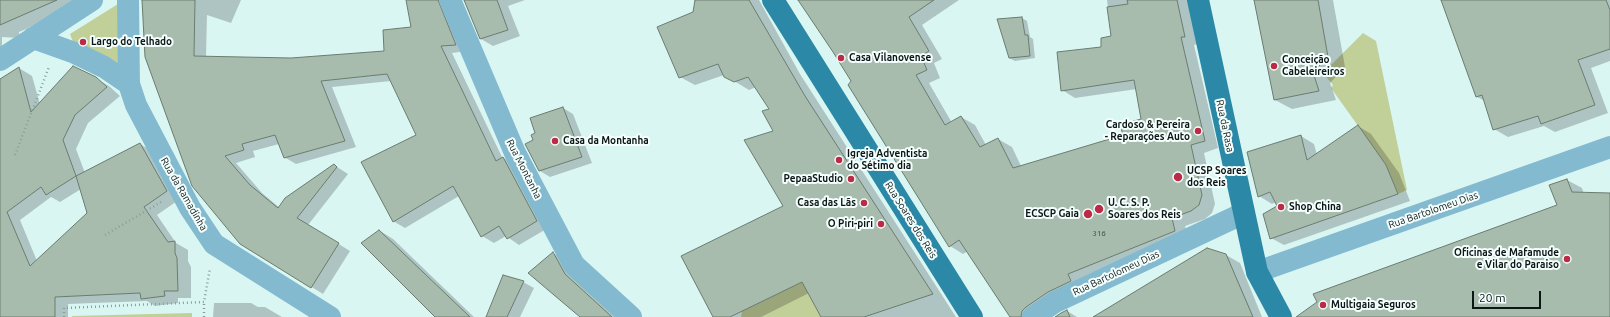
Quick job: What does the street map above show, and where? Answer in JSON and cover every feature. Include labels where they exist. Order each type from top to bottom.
[{"type":"main road","name":"Rua Soares dos Reis","points":[[773,0],[972,317]]},
{"type":"main road","name":"Rua da Rasa","points":[[1198,0],[1257,272],[1281,317]]},
{"type":"street","points":[[0,60],[92,0]]},
{"type":"street","points":[[128,0],[129,84]]},
{"type":"street","name":"Rua Montanha","points":[[450,0],[515,153],[574,265],[631,317]]},
{"type":"street","points":[[33,38],[58,46],[104,67],[129,84]]},
{"type":"street","name":"Rua da Ramadinha","points":[[129,84],[136,105],[190,208],[214,244],[330,317]]},
{"type":"street","name":"Rua Bartolomeu Dias","points":[[1257,272],[1610,147]]},
{"type":"street","name":"Rua Bartolomeu Dias","points":[[1033,317],[1055,302],[1244,213]]},
{"type":"path","points":[[15,155],[58,46]]},
{"type":"path","points":[[105,235],[181,190]]},
{"type":"path","points":[[204,317],[204,302],[214,244]]},
{"type":"path","points":[[64,317],[64,308],[204,302]]},
{"type":"green space","points":[[118,4],[122,63],[116,66],[73,42],[70,34]]},
{"type":"green space","points":[[1363,33],[1376,41],[1407,190],[1398,194],[1386,165],[1331,88],[1333,85],[1323,73]]},
{"type":"green space","points":[[802,282],[821,317],[741,317],[742,311]]},
{"type":"green space","points":[[192,313],[192,317],[72,317],[72,316]]},
{"type":"building","points":[[0,0],[57,0],[0,25]]},
{"type":"building","points":[[142,0],[195,0],[194,56],[291,58],[384,51],[383,30],[411,27],[406,0],[438,0],[456,45],[441,46],[496,161],[503,157],[537,221],[507,239],[499,226],[481,237],[453,186],[393,222],[361,162],[416,135],[387,74],[321,81],[345,141],[284,158],[275,135],[242,144],[244,150],[225,156],[250,185],[278,208],[285,198],[334,164],[337,167],[297,218],[339,243],[311,288],[240,244],[192,186],[145,57]]},
{"type":"building","points":[[464,0],[497,0],[508,30],[480,39]]},
{"type":"building","points":[[695,0],[749,0],[805,96],[933,294],[864,317],[821,317],[802,282],[730,317],[713,317],[681,256],[783,206],[744,140],[773,131],[762,111],[769,109],[748,77],[734,82],[724,77],[718,64],[679,78],[657,27],[693,12]]},
{"type":"building","points":[[798,0],[934,0],[909,17],[929,51],[921,56],[927,70],[916,75],[945,125],[961,116],[980,147],[998,138],[1013,168],[1123,135],[1120,125],[1141,119],[1134,80],[1061,91],[1057,52],[1101,47],[1101,38],[1111,36],[1107,7],[1128,4],[1127,0],[1177,0],[1185,37],[1181,37],[1205,141],[1191,145],[1202,195],[1199,205],[1191,211],[1172,218],[1175,231],[1068,274],[1071,281],[1048,292],[1026,307],[1022,311],[1021,317],[1010,317],[959,240],[949,247],[848,85],[851,81]]},
{"type":"building","points":[[1254,0],[1318,0],[1328,57],[1313,72],[1319,91],[1274,100]]},
{"type":"building","points":[[1441,0],[1606,0],[1610,10],[1610,49],[1578,60],[1595,105],[1541,124],[1538,116],[1493,130],[1482,95],[1476,97]]},
{"type":"building","points":[[1022,17],[1025,35],[1028,35],[1030,56],[1009,58],[997,19]]},
{"type":"building","points":[[73,66],[96,77],[107,87],[75,115],[63,140],[76,176],[140,143],[167,191],[144,207],[168,242],[175,241],[178,291],[164,291],[165,296],[141,299],[140,293],[55,297],[55,317],[0,317],[0,79],[19,67],[31,112]],"holes":[[[76,176],[87,213],[30,266],[7,212],[41,187],[46,195]]]},
{"type":"building","name":"Casa da Montanha","points":[[563,107],[582,157],[539,171],[525,144],[533,140],[531,135],[535,133],[530,118]]},
{"type":"building","points":[[1358,125],[1386,165],[1398,194],[1270,239],[1263,214],[1277,206],[1270,192],[1258,197],[1247,152],[1301,135],[1307,160]]},
{"type":"building","points":[[1567,179],[1572,192],[1610,193],[1610,317],[1296,317],[1317,302],[1313,294],[1557,205],[1549,185]]},
{"type":"building","points":[[379,230],[470,317],[435,317],[361,243]]},
{"type":"building","points":[[1207,248],[1226,254],[1253,317],[1093,317]]},
{"type":"building","points":[[553,252],[565,274],[612,317],[580,317],[528,273]]},
{"type":"building","points":[[503,275],[524,281],[507,317],[486,317]]},
{"type":"building","points":[[1067,310],[1070,317],[1055,317],[1061,313]]},
{"type":"place","name":"Largo do Telhado","points":[[83,42]]},
{"type":"place","name":"Casa Vilanovense","points":[[841,58]]},
{"type":"place","name":"Conceição Cabeleireiros","points":[[1274,66]]},
{"type":"place","name":"Cardoso & Pereira - Reparações Auto","points":[[1198,131]]},
{"type":"place","name":"Casa da Montanha","points":[[555,141]]},
{"type":"place","name":"Igreja Adventista do Sétimo dia","points":[[839,160]]},
{"type":"place","name":"UCSP Soares dos Reis","points":[[1178,177]]},
{"type":"place","name":"PepaaStudio","points":[[851,179]]},
{"type":"place","name":"Casa das Lãs","points":[[864,203]]},
{"type":"place","name":"Shop China","points":[[1281,207]]},
{"type":"place","name":"U. C. S. P. Soares dos Reis","points":[[1099,209]]},
{"type":"place","name":"ECSCP Gaia","points":[[1088,214]]},
{"type":"place","name":"O Piri-piri","points":[[881,224]]},
{"type":"place","name":"Oficinas de Mafamude e Vilar do Paraiso","points":[[1567,259]]},
{"type":"place","name":"Multigaia Seguros","points":[[1323,305]]}]
